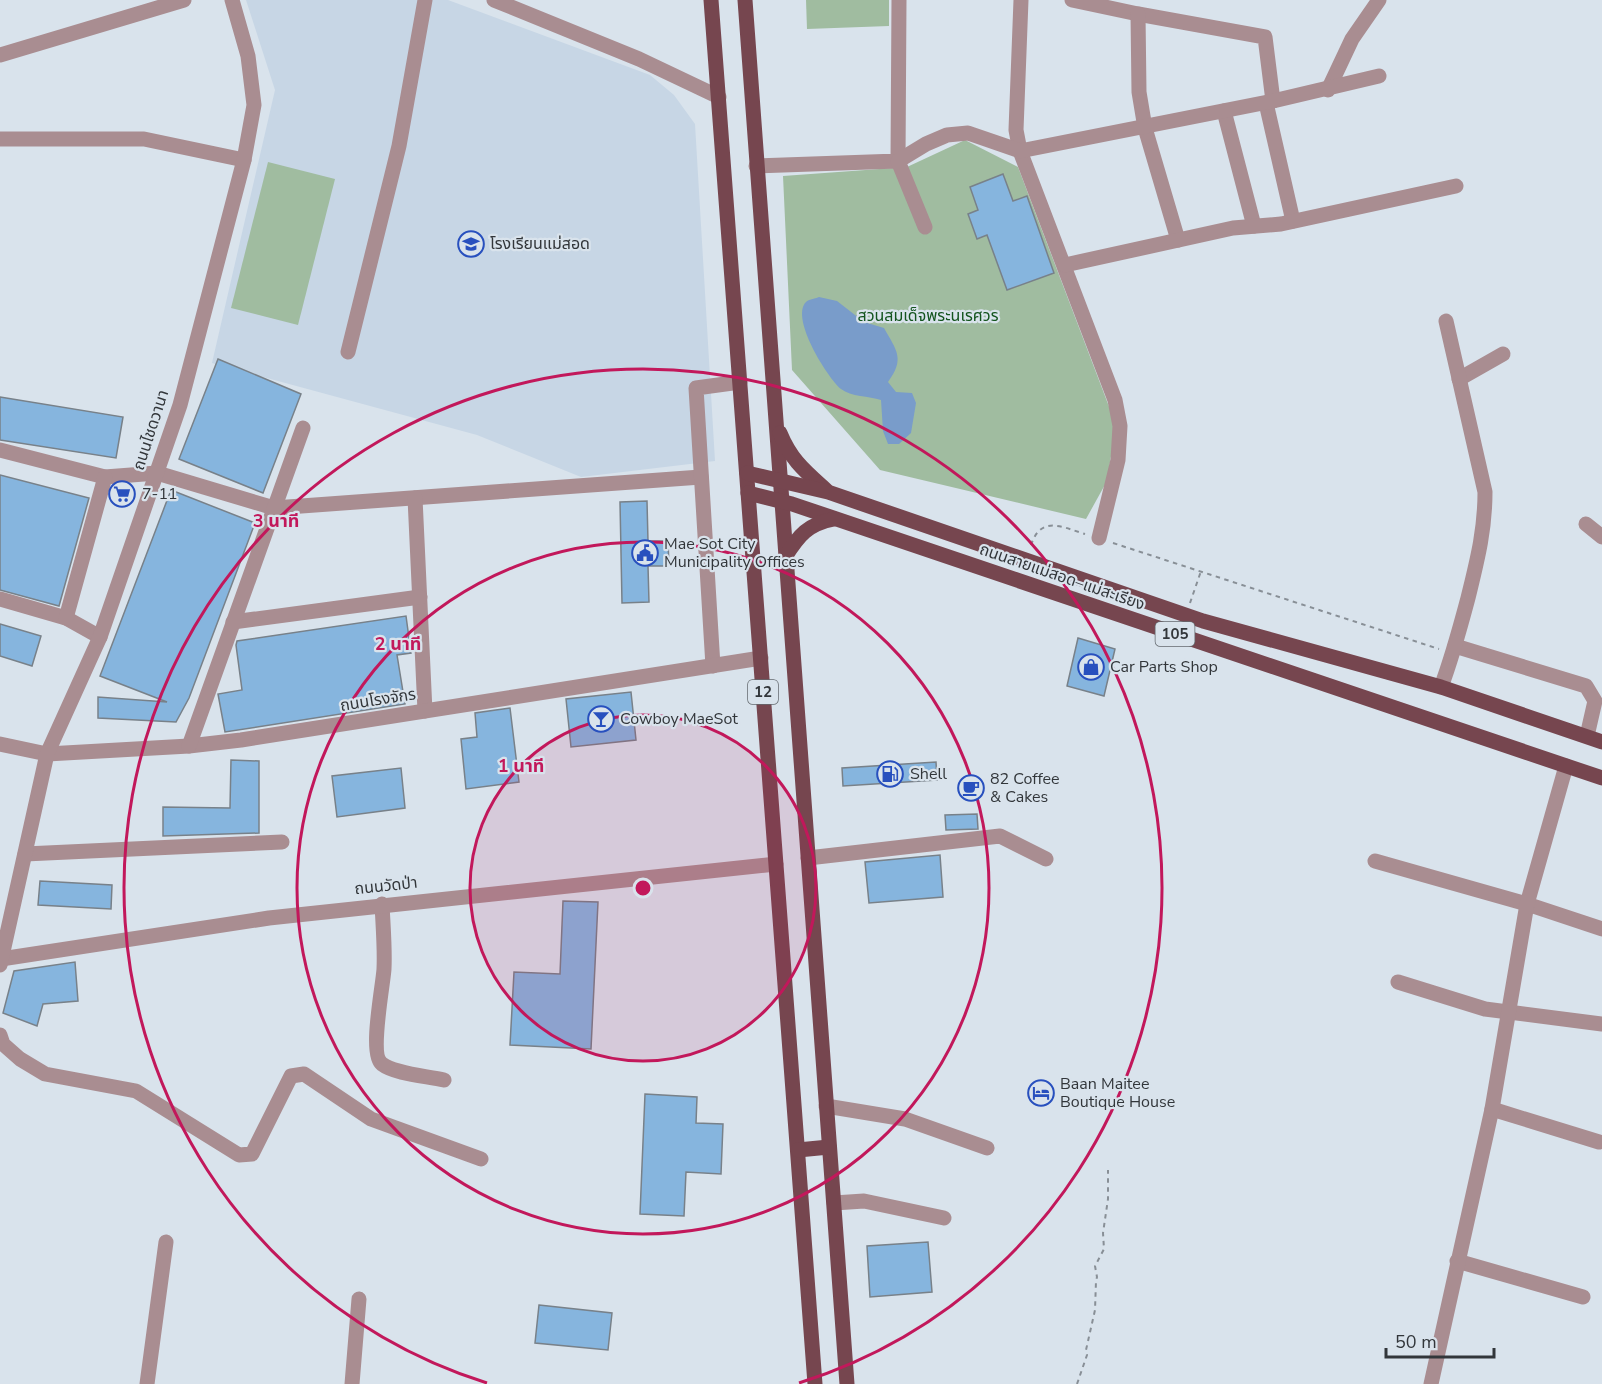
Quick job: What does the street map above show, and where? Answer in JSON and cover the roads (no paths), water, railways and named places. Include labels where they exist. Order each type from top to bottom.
[{"type":"main road","name":"12","points":[[711,0],[815,1384]]},
{"type":"main road","name":"12","points":[[745,0],[847,1384]]},
{"type":"main road","points":[[775,419],[792,458],[828,492]]},
{"type":"main road","name":"ถนนสายแม่สอด–แม่สะเรียง","points":[[747,473],[828,492],[1203,621],[1441,687],[1597,738]]},
{"type":"main road","name":"ถนนสายแม่สอด–แม่สะเรียง","points":[[748,493],[781,500],[1602,778]]},
{"type":"main road","points":[[785,557],[795,541],[806,530],[819,522],[834,519]]},
{"type":"main road","points":[[1197,641],[1203,621]]},
{"type":"main road","points":[[798,1150],[829,1147]]},
{"type":"street","points":[[0,55],[184,0]]},
{"type":"street","name":"ถนนไชดวานา","points":[[1,962],[47,754],[100,637],[180,405],[244,160],[254,105],[248,56],[232,0]]},
{"type":"street","points":[[348,352],[399,146],[425,0]]},
{"type":"street","points":[[494,0],[639,59],[718,97]]},
{"type":"street","points":[[899,0],[898,161],[925,227]]},
{"type":"street","points":[[1021,0],[1016,130],[1020,151],[1115,400],[1120,426],[1118,460],[1099,538]]},
{"type":"street","points":[[1072,0],[1265,37],[1270,102],[1293,221]]},
{"type":"street","points":[[1328,90],[1352,39],[1379,0]]},
{"type":"street","points":[[1138,14],[1140,92],[1145,128],[1178,240]]},
{"type":"street","points":[[756,166],[898,161],[926,144],[947,135],[968,133],[1020,151],[1328,90],[1379,76]]},
{"type":"street","points":[[1224,111],[1254,226]]},
{"type":"street","points":[[0,139],[144,140],[244,160]]},
{"type":"street","points":[[1065,265],[1233,228],[1293,221],[1456,186]]},
{"type":"street","points":[[1441,687],[1454,650],[1481,546],[1485,520],[1485,492],[1446,321]]},
{"type":"street","points":[[1459,379],[1503,354]]},
{"type":"street","points":[[712,666],[696,388],[740,382]]},
{"type":"street","points":[[189,746],[303,428]]},
{"type":"street","points":[[0,450],[105,477],[157,473],[274,508],[701,477]]},
{"type":"street","points":[[66,618],[105,477]]},
{"type":"street","points":[[415,498],[425,711]]},
{"type":"street","points":[[1586,524],[1602,537]]},
{"type":"street","points":[[233,622],[420,597]]},
{"type":"street","points":[[0,599],[66,618],[100,637]]},
{"type":"street","points":[[1454,650],[1586,686],[1595,701],[1597,738]]},
{"type":"street","name":"ถนนโรงจักร","points":[[0,744],[47,754],[189,746],[761,658]]},
{"type":"street","points":[[1431,1384],[1492,1109],[1527,904],[1566,765]]},
{"type":"street","points":[[808,858],[1000,836],[1046,859]]},
{"type":"street","points":[[24,854],[282,842]]},
{"type":"street","points":[[1375,861],[1527,904],[1602,929]]},
{"type":"street","name":"ถนนวัดป่า","points":[[1,962],[257,919],[776,864]]},
{"type":"street","points":[[382,904],[384,968],[376,1038],[378,1059],[392,1069],[444,1080]]},
{"type":"street","points":[[1398,982],[1485,1009],[1602,1024]]},
{"type":"street","points":[[0,1035],[3,1044],[20,1059],[45,1074],[136,1091],[239,1155],[252,1154],[291,1076],[304,1074],[371,1119],[481,1159]]},
{"type":"street","points":[[826,1106],[905,1119],[987,1148]]},
{"type":"street","points":[[1492,1109],[1599,1142]]},
{"type":"street","points":[[834,1203],[864,1201],[944,1218]]},
{"type":"street","points":[[147,1384],[166,1242]]},
{"type":"street","points":[[1457,1261],[1583,1297]]},
{"type":"street","points":[[352,1384],[359,1299]]},
{"type":"water","points":[[819,297],[837,301],[864,322],[884,328],[895,349],[898,361],[888,382],[896,392],[912,393],[916,403],[911,433],[899,444],[888,444],[883,431],[881,400],[855,395],[841,389],[827,373],[812,347],[806,333],[802,310],[807,301]]},
{"type":"place","name":"โรงเรียนแม่สอด","points":[[471,244]]},
{"type":"place","name":"7-11","points":[[122,494]]},
{"type":"place","name":"Mae Sot City Municipality Offices","points":[[645,553]]},
{"type":"place","name":"Car Parts Shop","points":[[1091,667]]},
{"type":"place","name":"Cowboy MaeSot","points":[[601,719]]},
{"type":"place","name":"Shell","points":[[890,774]]},
{"type":"place","name":"82 Coffee & Cakes","points":[[971,788]]},
{"type":"place","name":"Baan Maitee Boutique House","points":[[1041,1093]]},
{"type":"park label","name":"สวนสมเด็จพระนเรศวร","points":[[928,316]]}]
